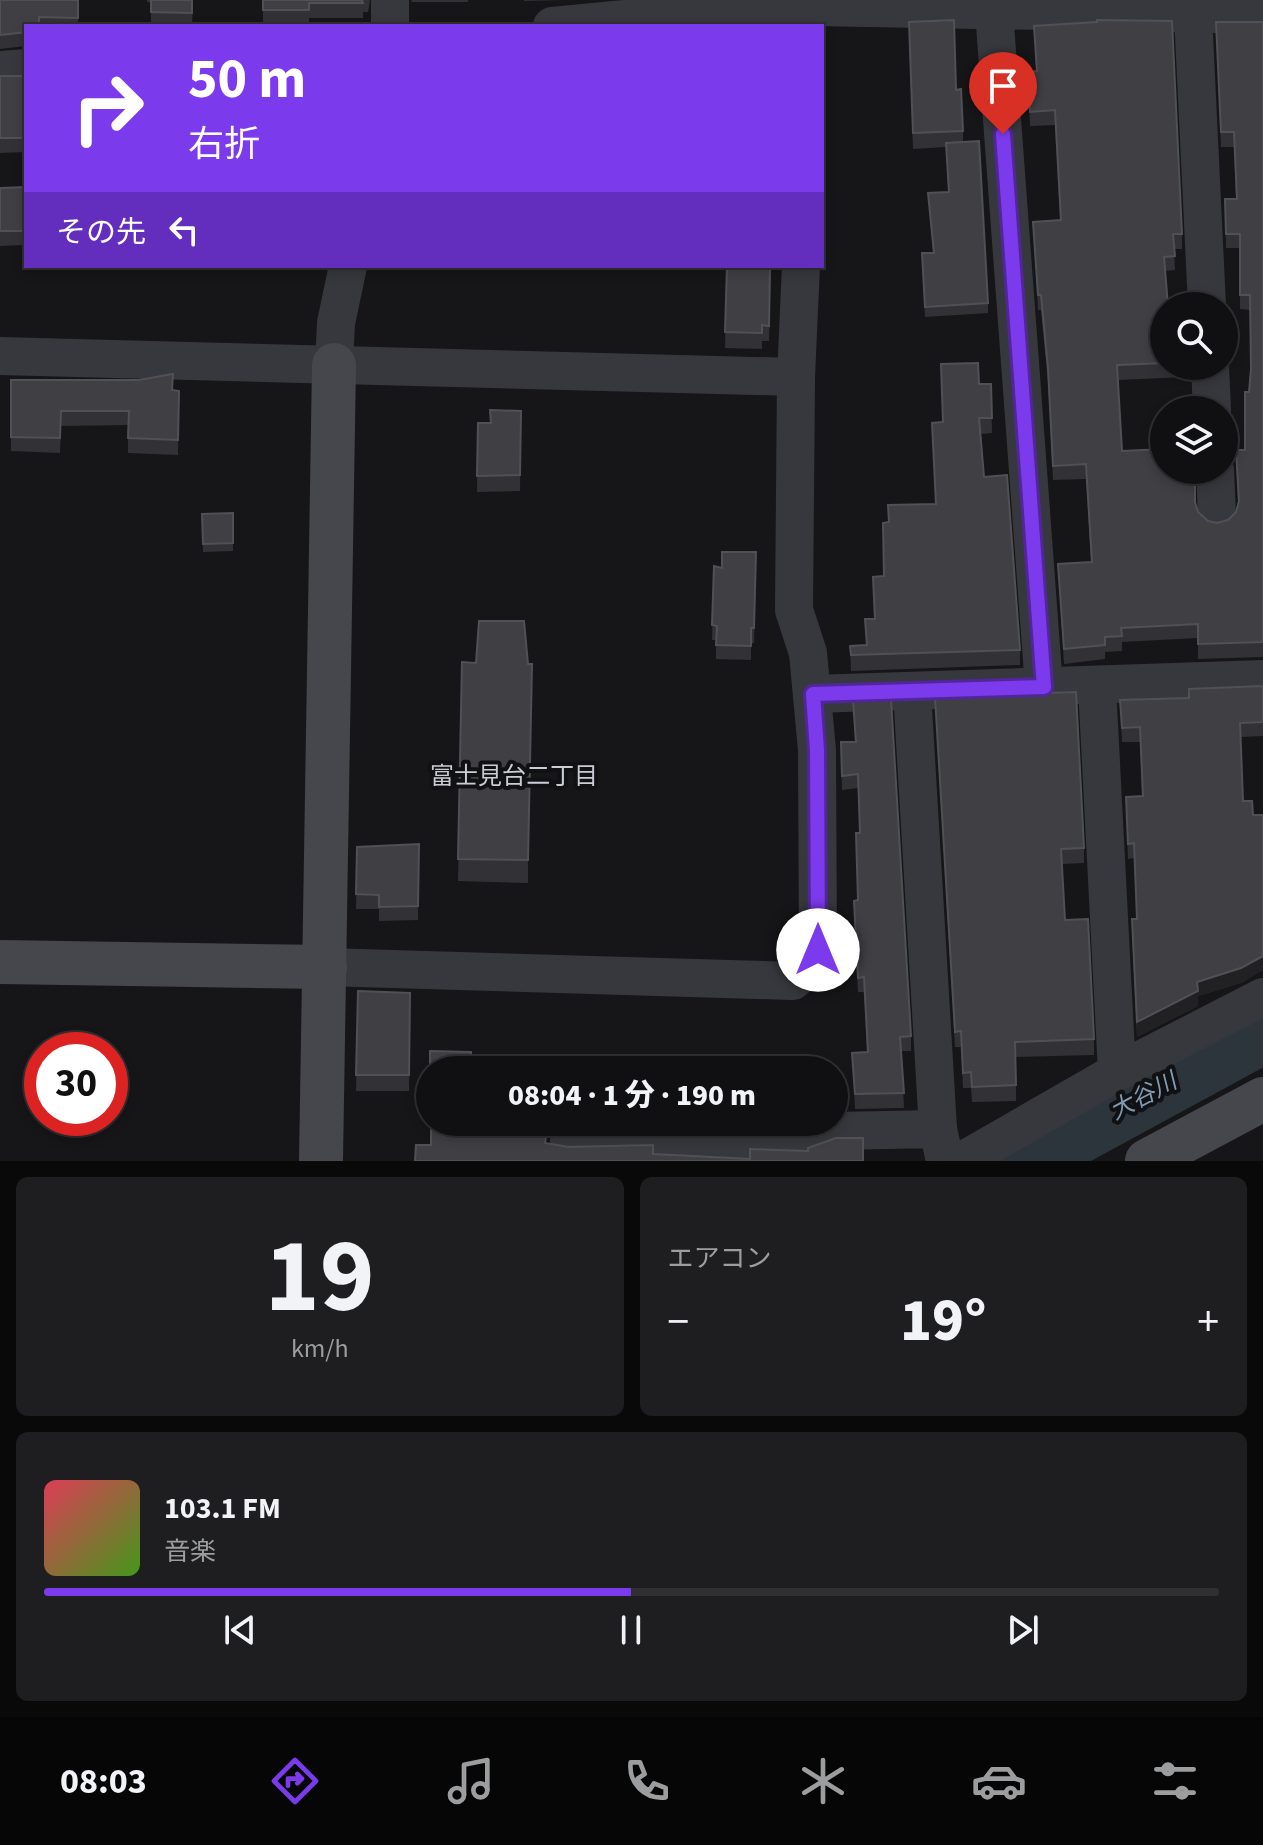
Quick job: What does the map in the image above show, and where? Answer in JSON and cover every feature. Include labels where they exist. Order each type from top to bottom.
[{"type":"street","points":[[390,0],[390,24]]},
{"type":"street","points":[[573,24],[665,15],[813,11],[1193,14],[1255,10]]},
{"type":"street","points":[[994,11],[1044,687]]},
{"type":"street","points":[[1193,14],[1206,292]]},
{"type":"street","points":[[0,70],[24,68]]},
{"type":"street","points":[[321,1161],[334,365],[336,323],[348,268]]},
{"type":"street","points":[[0,962],[325,967],[793,981],[808,968],[818,950],[817,750],[808,653],[794,610],[796,377],[801,268]]},
{"type":"street","points":[[0,356],[796,377]]},
{"type":"street","points":[[1216,484],[1217,516]]},
{"type":"street","points":[[813,694],[1263,679]]},
{"type":"street","points":[[1097,686],[1117,1072]]},
{"type":"street","points":[[569,1140],[668,1137],[800,1142],[811,1141],[833,1131],[941,1145],[912,691]]},
{"type":"street","points":[[962,1161],[1117,1072],[1263,997]]},
{"type":"street","points":[[1147,1161],[1263,1099]]},
{"type":"building","points":[[0,0],[78,0],[78,18],[39,17],[39,24],[24,24],[24,32],[0,35]]},
{"type":"building","points":[[151,0],[192,0],[192,13],[151,12]]},
{"type":"building","points":[[263,0],[362,0],[363,3],[309,3],[309,10],[263,10]]},
{"type":"building","points":[[954,20],[956,90],[961,89],[963,131],[913,133],[909,22]]},
{"type":"building","points":[[1172,21],[1182,234],[1173,234],[1175,256],[1164,257],[1167,292],[1150,292],[1150,364],[1117,365],[1122,451],[1150,450],[1150,484],[1195,484],[1198,512],[1208,521],[1217,523],[1228,520],[1236,512],[1239,501],[1238,450],[1245,450],[1245,392],[1249,392],[1251,369],[1250,295],[1240,295],[1240,234],[1226,234],[1225,199],[1237,199],[1234,132],[1221,132],[1216,22],[1263,22],[1263,642],[1198,644],[1198,624],[1121,628],[1122,636],[1105,637],[1105,645],[1064,649],[1058,564],[1092,562],[1086,464],[1053,466],[1048,368],[1041,295],[1038,295],[1033,222],[1061,220],[1055,110],[1030,112],[1028,72],[1037,71],[1034,26]]},
{"type":"building","points":[[0,76],[24,76],[24,138],[0,138]]},
{"type":"building","points":[[979,141],[988,303],[925,307],[922,253],[934,253],[928,193],[949,192],[946,143]]},
{"type":"building","points":[[24,187],[24,231],[0,231],[0,188]]},
{"type":"building","points":[[727,268],[770,268],[769,326],[762,325],[762,333],[725,332]]},
{"type":"building","points":[[978,363],[979,384],[991,384],[992,418],[979,418],[984,477],[1007,475],[1020,650],[851,655],[850,646],[867,645],[865,619],[875,619],[873,577],[884,576],[883,523],[889,522],[888,505],[936,504],[932,423],[943,422],[941,364]]},
{"type":"building","points":[[173,374],[172,390],[179,391],[178,440],[128,438],[129,411],[61,411],[60,438],[11,437],[11,380],[139,380]]},
{"type":"building","points":[[490,410],[521,411],[520,475],[477,476],[478,423],[491,423]]},
{"type":"building","points":[[233,513],[233,543],[203,544],[202,514]]},
{"type":"building","points":[[722,552],[756,552],[751,646],[716,645],[717,626],[712,625],[714,566],[722,568]]},
{"type":"building","points":[[479,621],[524,621],[528,664],[532,664],[528,860],[458,859],[462,662],[476,663]]},
{"type":"building","points":[[1263,686],[1263,722],[1240,723],[1243,801],[1252,801],[1253,815],[1263,815],[1263,956],[1241,968],[1197,982],[1198,991],[1137,1022],[1132,919],[1137,919],[1134,843],[1128,844],[1126,797],[1143,796],[1140,727],[1122,728],[1120,700],[1189,698],[1189,689]]},
{"type":"building","points":[[1076,692],[1084,848],[1061,849],[1065,920],[1088,919],[1094,1039],[1015,1042],[1016,1085],[972,1087],[971,1072],[963,1073],[961,1031],[955,1032],[935,697]]},
{"type":"building","points":[[891,699],[911,1036],[900,1037],[904,1093],[855,1094],[852,1053],[868,1052],[864,977],[858,978],[854,901],[858,900],[858,774],[842,776],[841,742],[856,742],[853,700]]},
{"type":"building","points":[[419,844],[418,906],[379,907],[379,895],[356,894],[357,847]]},
{"type":"building","points":[[358,991],[410,993],[409,1075],[356,1075]]},
{"type":"building","points":[[430,1051],[471,1052],[471,1056],[430,1056]]},
{"type":"building","points":[[431,1136],[533,1136],[546,1137],[545,1143],[569,1147],[653,1145],[653,1154],[750,1159],[750,1149],[808,1151],[808,1148],[836,1138],[863,1138],[863,1161],[415,1161],[416,1145],[431,1145]]},
{"type":"waterway","name":"大谷川","points":[[1024,1161],[1263,1031]]},
{"type":"district","name":"富士見台二丁目","points":[[514,776]]},
{"type":"route","points":[[818,950],[817,750],[813,694],[1044,687],[1003,134]]}]
